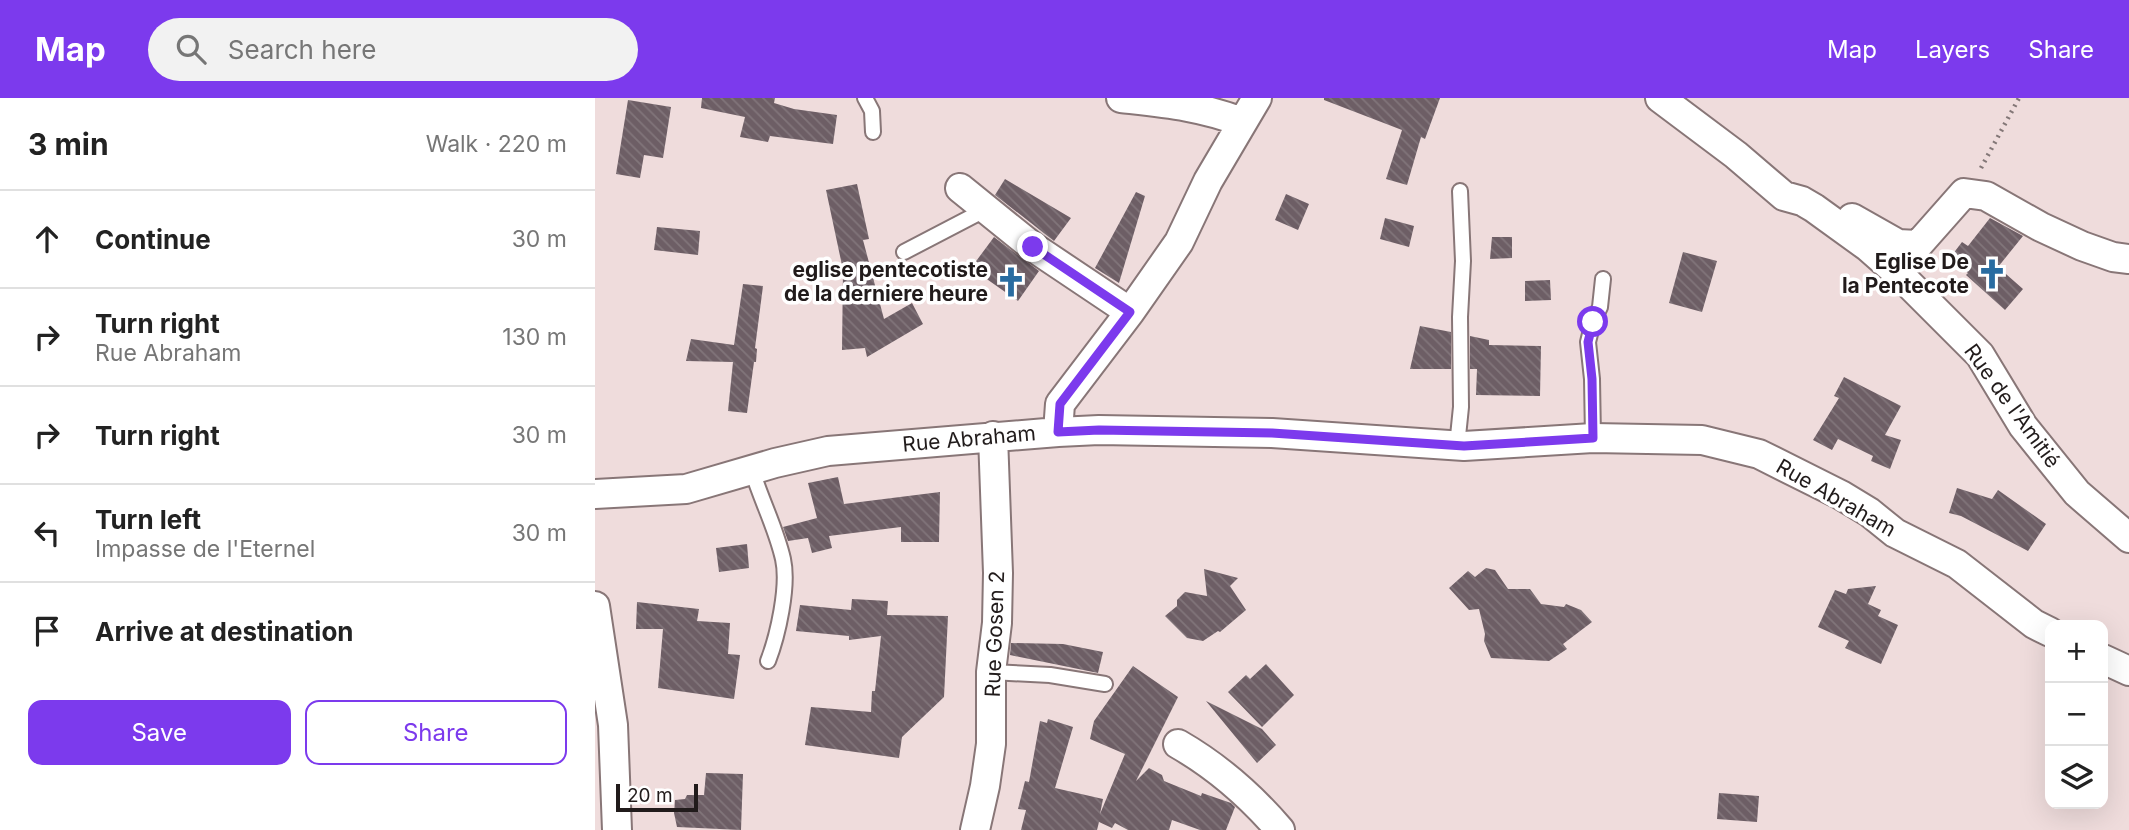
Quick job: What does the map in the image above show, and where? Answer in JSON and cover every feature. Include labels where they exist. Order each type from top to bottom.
[{"type":"street","points":[[1121,98],[1211,110],[1242,122]]},
{"type":"street","points":[[1058,432],[1060,404],[1179,242],[1208,181],[1257,98]]},
{"type":"street","name":"Rue de l'Amitié","points":[[1660,98],[1736,155],[1784,196],[1814,208],[1868,247],[1980,355],[2023,426],[2069,484],[2129,538]]},
{"type":"street","points":[[960,188],[1033,247],[1130,312]]},
{"type":"street","points":[[1814,208],[1834,208],[1898,244],[1917,245],[1964,193],[1986,196],[2082,246],[2113,257],[2129,259]]},
{"type":"street","name":"Rue Abraham","points":[[595,494],[687,489],[828,451],[993,436],[1099,430],[1272,433],[1457,446],[1593,438],[1702,440],[1759,454],[1841,495],[1869,512],[1895,533],[1957,564],[2034,624],[2045,630]]},
{"type":"street","name":"Rue Gosen 2","points":[[975,830],[991,744],[991,672],[997,623],[993,436]]},
{"type":"street","points":[[595,606],[613,725],[617,830]]},
{"type":"street","points":[[2108,661],[2129,671]]},
{"type":"street","points":[[1178,744],[1207,760],[1237,784],[1280,830]]},
{"type":"lane","points":[[865,98],[872,111],[873,132]]},
{"type":"lane","points":[[1457,446],[1461,407],[1460,317],[1463,261],[1460,191]]},
{"type":"lane","points":[[904,252],[975,215],[983,207]]},
{"type":"lane","points":[[1593,438],[1588,342],[1600,307],[1603,279]]},
{"type":"lane","points":[[752,470],[784,561],[778,635],[768,661]]},
{"type":"lane","points":[[991,672],[1105,684]]},
{"type":"path","points":[[1964,193],[2019,98]]},
{"type":"building","points":[[702,98],[775,98],[774,103],[794,109],[837,115],[833,144],[770,136],[768,142],[740,137],[745,117],[701,108]]},
{"type":"building","points":[[1324,98],[1440,98],[1425,139],[1421,137],[1407,185],[1386,179],[1402,130]]},
{"type":"building","points":[[628,100],[671,107],[663,158],[644,155],[640,178],[616,174]]},
{"type":"building","points":[[1005,179],[1071,218],[1054,241],[995,195]]},
{"type":"building","points":[[857,184],[869,239],[863,240],[884,319],[912,303],[923,324],[867,357],[865,348],[842,350],[843,270],[826,190]]},
{"type":"building","points":[[1136,192],[1145,196],[1119,283],[1095,268]]},
{"type":"building","points":[[1286,194],[1309,204],[1298,230],[1275,220]]},
{"type":"building","points":[[1385,218],[1414,226],[1409,247],[1380,239]]},
{"type":"building","points":[[1990,218],[2023,236],[1998,267],[2023,289],[2005,310],[1966,275],[1968,273],[1949,259],[1962,242],[1968,246]]},
{"type":"building","points":[[657,227],[700,231],[698,255],[654,250]]},
{"type":"building","name":"eglise pentecotiste de la derniere heure","points":[[994,237],[1039,271],[1018,301],[971,268]]},
{"type":"building","points":[[1492,237],[1512,237],[1512,258],[1490,259]]},
{"type":"building","points":[[1683,252],[1717,261],[1702,312],[1669,303]]},
{"type":"building","points":[[1550,280],[1551,300],[1525,301],[1525,281]]},
{"type":"building","points":[[743,284],[763,286],[755,348],[756,362],[747,413],[728,411],[733,362],[686,361],[691,339],[734,345]]},
{"type":"building","points":[[1420,326],[1451,332],[1451,369],[1410,369]]},
{"type":"building","points":[[1470,336],[1489,340],[1489,345],[1541,346],[1540,396],[1476,395],[1477,369],[1470,369]]},
{"type":"building","points":[[1844,377],[1901,406],[1885,435],[1901,440],[1890,469],[1871,461],[1873,456],[1838,439],[1832,450],[1813,440],[1839,398],[1834,396]]},
{"type":"building","points":[[838,477],[844,504],[940,492],[939,542],[901,542],[901,527],[829,536],[832,548],[812,553],[808,538],[788,541],[783,527],[817,518],[808,483]]},
{"type":"building","points":[[1957,488],[1992,499],[1998,490],[2046,524],[2028,551],[1961,516],[1949,513]]},
{"type":"building","points":[[747,544],[749,568],[719,572],[716,548]]},
{"type":"building","points":[[1486,568],[1495,570],[1508,589],[1530,589],[1541,604],[1564,607],[1566,604],[1581,610],[1592,622],[1563,644],[1567,649],[1549,661],[1491,658],[1484,641],[1479,609],[1469,610],[1449,588],[1468,571],[1475,577]]},
{"type":"building","points":[[1204,569],[1238,578],[1230,586],[1246,610],[1220,632],[1203,641],[1187,638],[1165,616],[1177,606],[1177,600],[1185,592],[1207,596]]},
{"type":"building","points":[[1876,586],[1868,604],[1881,610],[1878,616],[1898,625],[1881,664],[1845,648],[1849,641],[1818,627],[1835,590],[1846,594],[1848,589]]},
{"type":"building","points":[[852,599],[888,601],[887,615],[948,616],[944,697],[902,737],[899,758],[805,745],[811,707],[871,712],[881,636],[849,640],[849,636],[796,631],[800,605],[851,610]]},
{"type":"building","points":[[637,602],[699,609],[697,621],[730,623],[728,654],[740,655],[734,699],[658,688],[663,629],[636,629]]},
{"type":"building","points":[[1011,643],[1063,644],[1103,652],[1098,673],[1010,655]]},
{"type":"building","points":[[1266,664],[1294,695],[1262,727],[1228,692],[1246,675],[1250,679]]},
{"type":"building","points":[[1133,666],[1178,697],[1136,781],[1149,768],[1162,775],[1164,781],[1201,796],[1202,793],[1231,803],[1235,807],[1226,830],[1200,830],[1172,820],[1169,830],[1128,830],[1115,823],[1112,828],[1099,822],[1097,830],[1021,830],[1026,810],[1018,809],[1025,781],[1029,782],[1040,721],[1047,723],[1048,719],[1073,727],[1055,788],[1103,799],[1100,814],[1125,754],[1090,739],[1094,721]]},
{"type":"building","points":[[1206,701],[1262,729],[1276,745],[1257,763]]},
{"type":"building","points":[[706,773],[743,774],[741,830],[677,827],[675,800],[685,799],[687,795],[704,795]]},
{"type":"building","points":[[1719,793],[1759,796],[1757,822],[1717,819]]},
{"type":"place","name":"Eglise De la Pentecote","points":[[1992,274]]},
{"type":"place","name":"eglise pentecotiste de la derniere heure","points":[[1011,282]]},
{"type":"route","points":[[1033,247],[1130,312],[1060,404],[1058,432],[1099,430],[1272,433],[1464,446],[1593,438],[1588,342],[1593,322]]}]
